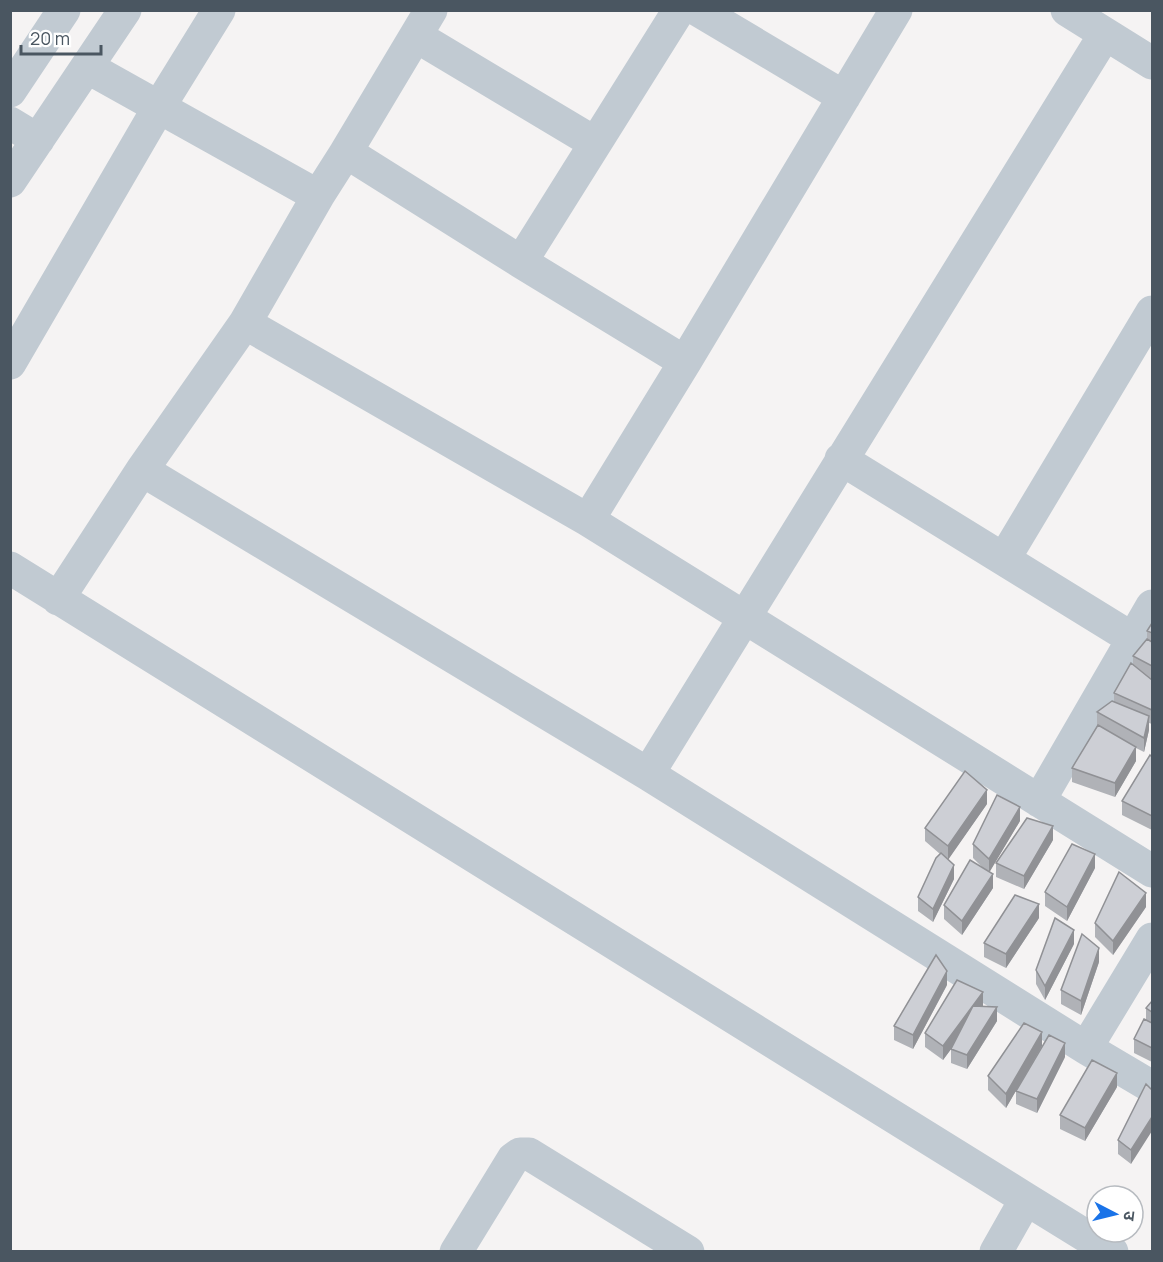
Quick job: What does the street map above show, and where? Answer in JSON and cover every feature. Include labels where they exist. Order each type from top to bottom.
[{"type":"street","points":[[10,91],[64,10]]},
{"type":"street","points":[[10,181],[24,132],[87,67],[125,10]]},
{"type":"street","points":[[10,363],[159,107],[219,10]]},
{"type":"street","points":[[521,262],[679,10]]},
{"type":"street","points":[[698,10],[844,97]]},
{"type":"street","points":[[588,520],[896,10]]},
{"type":"street","points":[[1067,10],[1152,63]]},
{"type":"street","points":[[58,599],[142,470],[245,323],[318,196],[424,23],[595,143]]},
{"type":"street","points":[[648,774],[1105,34]]},
{"type":"street","points":[[87,67],[318,196]]},
{"type":"street","points":[[346,152],[685,362]]},
{"type":"street","points":[[1004,559],[1152,312]]},
{"type":"street","points":[[245,323],[588,520],[1152,871]]},
{"type":"street","points":[[841,459],[1133,639]]},
{"type":"street","points":[[142,470],[648,774],[1152,1087]]},
{"type":"street","points":[[10,568],[1112,1251]]},
{"type":"street","points":[[1040,801],[1152,606]]},
{"type":"street","points":[[1086,1048],[1152,939]]},
{"type":"street","points":[[456,1251],[513,1159],[520,1154],[529,1154],[688,1251]]},
{"type":"street","points":[[996,1251],[1026,1199]]},
{"type":"building","points":[[1152,623],[1152,633],[1147,631]]},
{"type":"building","points":[[1147,639],[1152,642],[1152,666],[1133,656]]},
{"type":"building","points":[[1131,663],[1152,680],[1152,710],[1114,693]]},
{"type":"building","points":[[1112,701],[1149,716],[1144,738],[1097,712]]},
{"type":"building","points":[[1098,725],[1136,747],[1115,783],[1072,768]]},
{"type":"building","points":[[1150,755],[1152,757],[1152,816],[1122,801]]},
{"type":"building","points":[[965,771],[987,790],[948,846],[925,828]]},
{"type":"building","points":[[997,795],[1020,807],[989,859],[973,844]]},
{"type":"building","points":[[1027,818],[1053,826],[1024,876],[996,863]]},
{"type":"building","points":[[1072,844],[1095,854],[1067,907],[1045,892]]},
{"type":"building","points":[[941,853],[954,865],[933,909],[918,897],[936,858]]},
{"type":"building","points":[[970,860],[993,874],[962,921],[944,905]]},
{"type":"building","points":[[1119,872],[1146,893],[1113,941],[1095,923]]},
{"type":"building","points":[[1015,895],[1039,904],[1006,954],[984,943]]},
{"type":"building","points":[[1055,918],[1074,930],[1045,986],[1036,970]]},
{"type":"building","points":[[1082,934],[1099,948],[1081,1001],[1061,990]]},
{"type":"building","points":[[936,955],[947,971],[913,1035],[894,1026]]},
{"type":"building","points":[[957,980],[983,992],[943,1046],[925,1033]]},
{"type":"building","points":[[1152,1001],[1152,1012],[1146,1008]]},
{"type":"building","points":[[973,1006],[997,1007],[967,1055],[951,1049]]},
{"type":"building","points":[[1144,1019],[1152,1023],[1152,1048],[1134,1039]]},
{"type":"building","points":[[1024,1023],[1042,1032],[1006,1094],[988,1076]]},
{"type":"building","points":[[1049,1035],[1065,1043],[1037,1099],[1016,1091]]},
{"type":"building","points":[[1092,1060],[1117,1073],[1085,1128],[1060,1115]]},
{"type":"building","points":[[1146,1084],[1152,1090],[1152,1117],[1131,1150],[1118,1140]]}]
